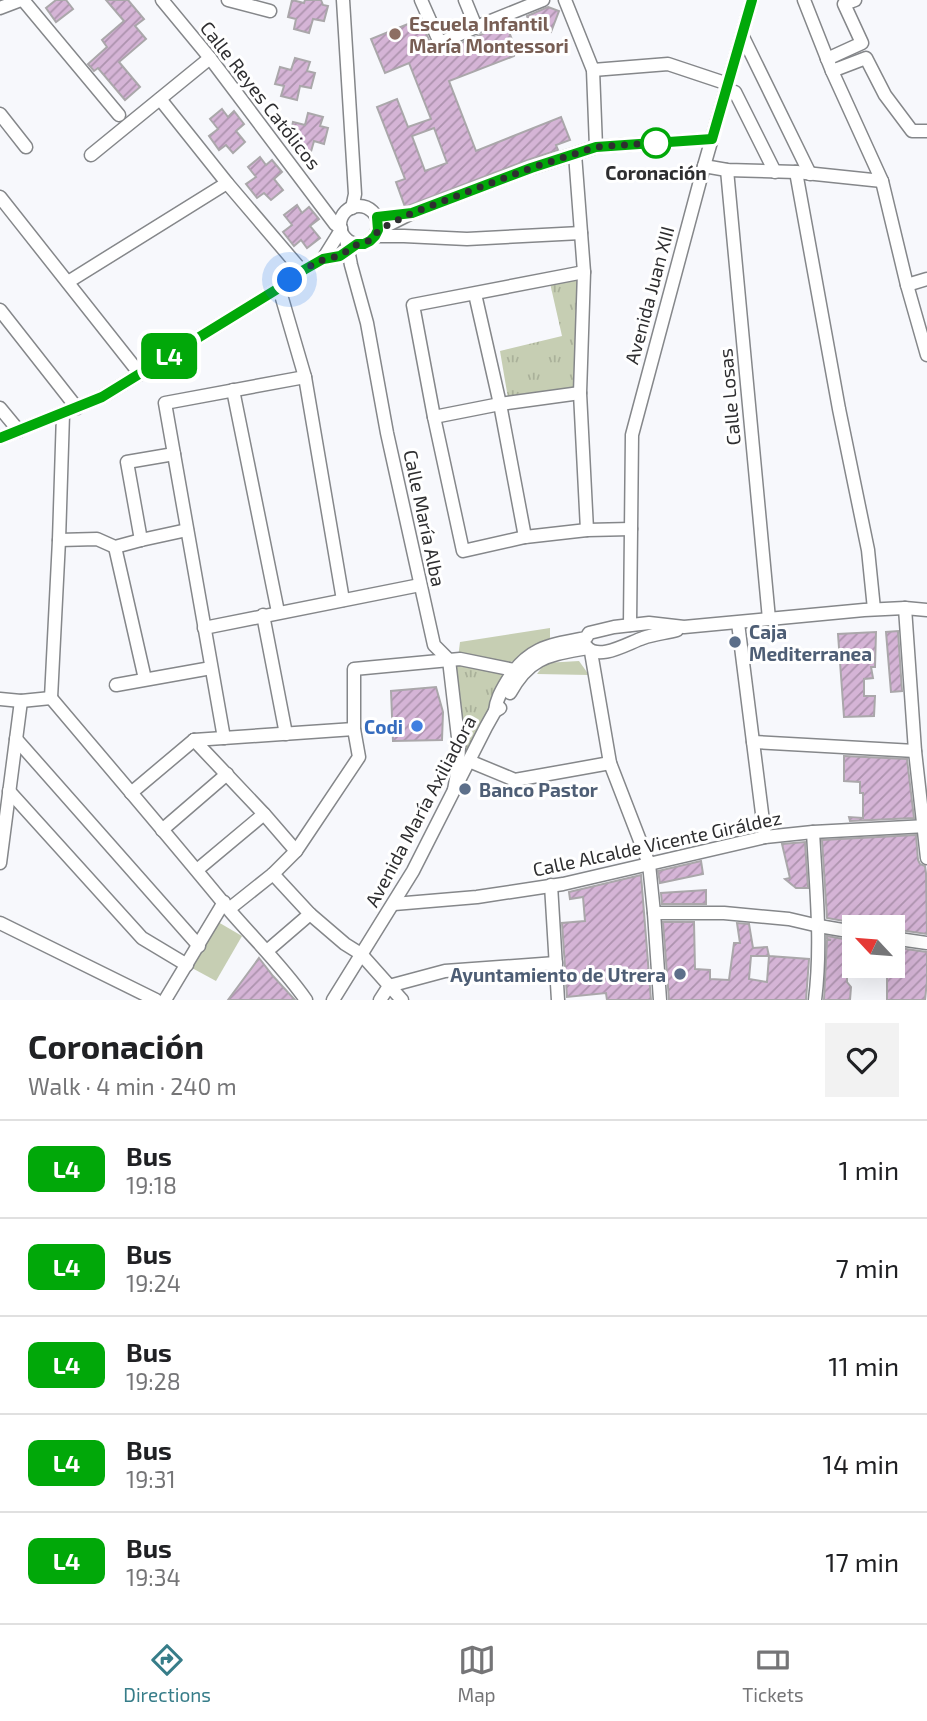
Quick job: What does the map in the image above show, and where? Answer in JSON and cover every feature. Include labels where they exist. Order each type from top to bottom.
[{"type":"street","points":[[0,8],[22,0],[119,115]]},
{"type":"street","name":"Calle Reyes Católicos","points":[[163,0],[347,238]]},
{"type":"street","points":[[228,0],[270,11]]},
{"type":"street","points":[[344,0],[355,194],[340,224],[347,238],[364,244],[377,228],[412,213],[531,168],[596,147],[712,139]]},
{"type":"street","points":[[421,0],[440,43],[543,0]]},
{"type":"street","points":[[465,0],[476,27]]},
{"type":"street","points":[[565,0],[593,69],[596,147]]},
{"type":"street","name":"Avenida Juan XIII","points":[[641,628],[631,607],[632,435],[704,166],[731,88],[751,0]]},
{"type":"street","points":[[804,0],[882,181],[906,285],[924,330],[927,355]]},
{"type":"street","points":[[830,65],[863,43],[844,4],[855,0]]},
{"type":"street","points":[[743,35],[810,174]]},
{"type":"street","points":[[91,155],[210,58]]},
{"type":"street","points":[[830,65],[866,58],[885,95],[912,131],[927,131]]},
{"type":"street","points":[[593,69],[668,64],[731,88],[775,172]]},
{"type":"street","points":[[160,99],[302,271]]},
{"type":"street","points":[[0,114],[26,147]]},
{"type":"street","points":[[575,154],[584,272],[580,393],[587,530]]},
{"type":"street","points":[[704,166],[882,181]]},
{"type":"street","name":"Calle Losas","points":[[727,170],[769,619]]},
{"type":"street","points":[[796,172],[839,409],[868,550],[874,609]]},
{"type":"street","points":[[68,282],[227,183]]},
{"type":"street","points":[[355,194],[373,211],[377,228]]},
{"type":"street","points":[[0,197],[140,374]]},
{"type":"street","points":[[328,214],[366,207]]},
{"type":"street","points":[[404,236],[412,213]]},
{"type":"street","points":[[377,228],[404,236],[467,239],[581,233]]},
{"type":"street","points":[[323,259],[340,256],[347,238]]},
{"type":"street","points":[[0,438],[102,397],[279,288],[323,259],[347,238]]},
{"type":"street","name":"Calle María Alba","points":[[347,238],[434,645],[449,660],[459,740],[454,790]]},
{"type":"street","points":[[584,272],[413,305],[463,551],[525,537],[587,530],[631,529]]},
{"type":"street","points":[[906,285],[927,279]]},
{"type":"street","points":[[279,288],[305,377],[343,600]]},
{"type":"street","points":[[475,294],[500,404],[525,537]]},
{"type":"street","points":[[0,310],[77,408]]},
{"type":"street","points":[[224,738],[166,403],[305,377]]},
{"type":"street","points":[[233,390],[278,612]]},
{"type":"street","points":[[434,417],[500,404],[580,393]]},
{"type":"street","points":[[0,408],[19,431]]},
{"type":"street","points":[[63,414],[51,698],[306,1000]]},
{"type":"street","points":[[141,540],[127,462],[174,454]]},
{"type":"street","points":[[59,540],[97,539],[115,547],[187,530]]},
{"type":"street","points":[[115,547],[145,679]]},
{"type":"street","points":[[204,628],[420,585]]},
{"type":"street","points":[[614,627],[625,618],[631,607]]},
{"type":"street","points":[[631,607],[641,628]]},
{"type":"street","points":[[905,608],[915,751],[926,826],[927,858]]},
{"type":"street","points":[[660,1000],[649,864],[610,763],[588,646],[589,633],[614,627],[684,627],[874,609],[927,610]]},
{"type":"street","points":[[263,615],[286,734]]},
{"type":"street","points":[[738,623],[765,837]]},
{"type":"street","points":[[588,646],[597,653],[632,643],[641,628]]},
{"type":"street","name":"Avenida María Axiliadora","points":[[333,1000],[422,856],[514,670],[529,655],[553,644],[588,646]]},
{"type":"street","name":"Avenida María Axiliadora","points":[[495,711],[502,707],[513,687],[532,664],[548,656],[588,646]]},
{"type":"street","points":[[165,1000],[226,906],[273,874],[296,851],[359,757],[354,729],[355,669],[460,659],[514,670]]},
{"type":"street","points":[[116,685],[211,668]]},
{"type":"street","points":[[0,699],[21,701],[51,698]]},
{"type":"street","points":[[0,863],[21,701]]},
{"type":"street","points":[[131,793],[194,740],[354,729]]},
{"type":"street","points":[[16,739],[199,946]]},
{"type":"street","points":[[194,740],[296,851]]},
{"type":"street","points":[[753,742],[915,751]]},
{"type":"street","points":[[469,761],[515,780],[610,763]]},
{"type":"street","points":[[162,830],[227,774]]},
{"type":"street","points":[[9,791],[142,938],[187,965]]},
{"type":"street","points":[[197,870],[264,814]]},
{"type":"street","name":"Calle Alcalde Vicente Giráldez","points":[[394,904],[477,897],[563,884],[765,837],[926,826]]},
{"type":"street","points":[[813,832],[819,926],[815,1000]]},
{"type":"street","points":[[273,874],[310,914],[361,954],[402,1000]]},
{"type":"street","points":[[551,886],[558,1000]]},
{"type":"street","points":[[654,913],[724,913],[789,919],[842,930]]},
{"type":"street","points":[[267,951],[310,914]]},
{"type":"street","points":[[0,923],[156,1000]]},
{"type":"street","points":[[905,940],[927,943]]},
{"type":"street","points":[[380,1000],[389,986],[446,971],[556,963]]},
{"type":"green space","points":[[579,274],[576,393],[509,404],[500,351],[562,336],[550,283]]},
{"type":"green space","points":[[550,628],[550,638],[516,661],[495,664],[458,658],[460,642]]},
{"type":"green space","points":[[579,661],[589,675],[537,674],[545,663]]},
{"type":"green space","points":[[452,662],[507,673],[459,778]]},
{"type":"green space","points":[[218,922],[242,936],[216,981],[192,968]]},
{"type":"building","points":[[56,0],[66,0],[73,9],[56,22],[46,8]]},
{"type":"building","points":[[106,0],[128,0],[144,19],[135,26],[146,39],[119,62],[140,87],[125,100],[98,68],[94,71],[88,64],[107,47],[102,40],[124,21]]},
{"type":"building","points":[[292,0],[304,3],[305,0],[321,0],[323,5],[328,6],[324,21],[313,19],[309,33],[294,29],[296,19],[288,17]]},
{"type":"building","points":[[548,7],[559,11],[551,32],[530,24],[527,16]]},
{"type":"building","points":[[420,19],[432,47],[440,52],[506,24],[516,50],[514,56],[449,81],[476,151],[561,117],[570,140],[556,145],[558,150],[405,207],[396,182],[405,179],[377,107],[397,99],[408,127],[431,119],[409,63],[385,73],[371,39]],"holes":[[[434,128],[447,163],[425,171],[412,136]]]},
{"type":"building","points":[[295,58],[310,62],[307,71],[315,73],[311,88],[300,86],[297,100],[281,96],[284,86],[275,84],[280,67],[291,70]]},
{"type":"building","points":[[222,109],[228,117],[234,111],[244,124],[236,131],[245,142],[233,153],[226,145],[219,150],[209,136],[218,129],[210,119]]},
{"type":"building","points":[[308,113],[323,117],[320,126],[328,128],[324,144],[314,141],[310,155],[294,151],[297,142],[289,139],[293,122],[305,125]]},
{"type":"building","points":[[260,157],[266,165],[272,160],[282,172],[274,179],[283,190],[271,200],[264,193],[257,198],[246,184],[256,177],[248,167]]},
{"type":"building","points":[[297,205],[302,213],[309,207],[319,219],[310,226],[320,238],[307,248],[301,240],[294,246],[283,232],[292,225],[284,215]]},
{"type":"building","points":[[898,631],[902,691],[891,692],[886,632]]},
{"type":"building","points":[[876,632],[875,667],[871,667],[873,678],[864,679],[864,696],[875,696],[874,716],[844,717],[838,634]]},
{"type":"building","name":"Codi","points":[[436,687],[443,712],[442,740],[393,741],[391,691]]},
{"type":"building","points":[[844,756],[907,759],[914,818],[850,821],[849,817],[863,818],[863,793],[860,793],[860,782],[844,781]]},
{"type":"building","points":[[916,835],[918,860],[925,866],[926,873],[927,934],[905,931],[905,915],[842,915],[842,921],[827,918],[822,840]]},
{"type":"building","points":[[805,842],[808,888],[796,888],[785,879],[790,878],[782,844]]},
{"type":"building","points":[[701,861],[703,874],[660,883],[658,871]]},
{"type":"building","points":[[641,875],[651,1000],[607,1000],[606,993],[567,997],[562,923],[585,921],[583,897],[570,899],[569,892]]},
{"type":"building","points":[[706,890],[706,904],[662,904],[661,893]]},
{"type":"building","points":[[663,922],[694,922],[695,969],[710,970],[710,979],[729,980],[734,943],[740,943],[737,923],[749,924],[753,948],[767,947],[769,956],[809,959],[806,1000],[669,1000]],"holes":[[[751,956],[769,956],[767,982],[749,979]]]},
{"type":"building","points":[[827,936],[842,939],[842,978],[847,978],[851,987],[850,1000],[824,1000],[827,940],[831,940],[827,939]]},
{"type":"building","points":[[905,949],[927,952],[925,1000],[887,1000],[887,978],[905,978]]},
{"type":"building","points":[[259,958],[273,976],[295,1000],[228,1000]]},
{"type":"bus line","name":"L4","points":[[0,438],[102,397],[279,288],[302,271],[323,259],[340,256],[357,244],[370,241],[378,230],[377,217],[412,213],[531,168],[596,147],[712,139],[752,0]]},
{"type":"place","name":"Escuela Infantil María Montessori","points":[[395,34]]},
{"type":"place","name":"Coronación","points":[[656,143]]},
{"type":"place","name":"Caja Mediterranea","points":[[735,642]]},
{"type":"place","name":"Codi","points":[[417,726]]},
{"type":"place","name":"Banco Pastor","points":[[465,789]]},
{"type":"place","name":"Ayuntamiento de Utrera","points":[[680,974]]},
{"type":"route","points":[[290,280],[323,259],[340,256],[357,244],[370,241],[378,230],[412,213],[531,168],[596,147],[666,142],[656,143]]}]
